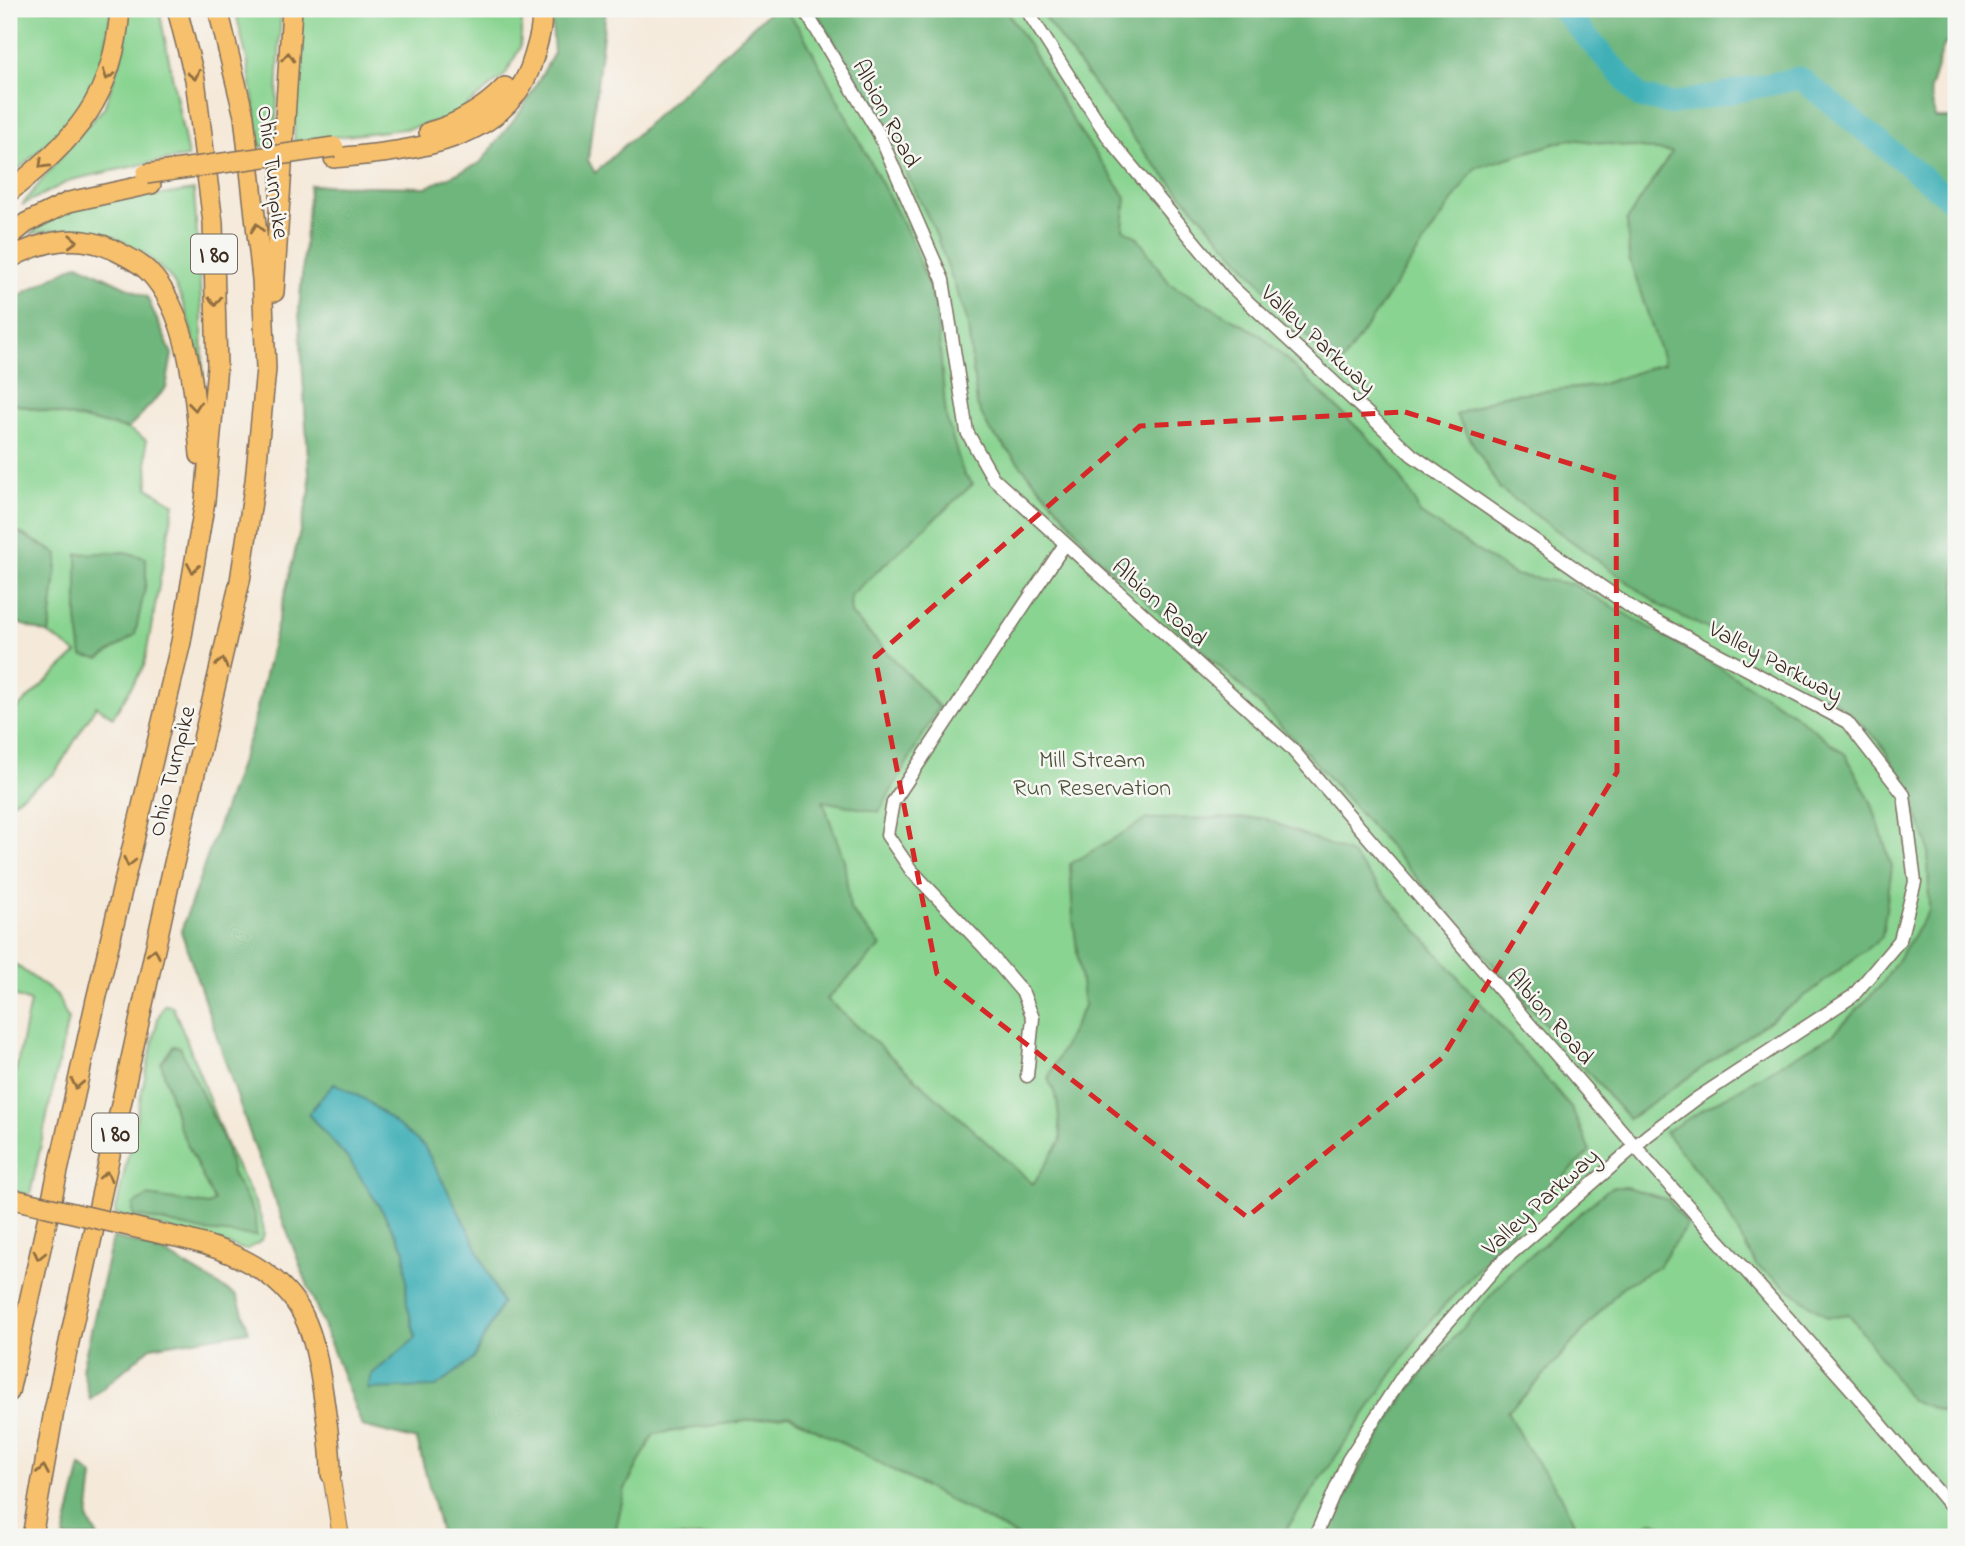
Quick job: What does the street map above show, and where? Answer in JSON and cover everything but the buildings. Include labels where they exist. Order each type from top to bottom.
[{"type":"highway","points":[[9,192],[37,170],[74,132],[93,106],[106,82],[118,43],[120,9]]},
{"type":"highway","name":"Ohio Turnpike","points":[[9,1392],[96,1000],[181,642],[205,501],[218,366],[212,223],[195,79],[177,9]]},
{"type":"highway","name":"Ohio Turnpike","points":[[32,1537],[54,1411],[171,876],[240,581],[256,481],[266,369],[262,279],[244,116],[218,9]]},
{"type":"highway","points":[[266,369],[272,330],[275,244],[292,9]]},
{"type":"highway","points":[[9,223],[24,211],[74,189],[334,153],[446,128],[490,102],[504,88],[517,69],[528,43],[530,9]]},
{"type":"highway","points":[[334,153],[400,152],[459,136],[488,120],[513,98],[531,69],[542,25],[541,9]]},
{"type":"highway","points":[[9,237],[26,223],[69,202],[149,179]]},
{"type":"highway","points":[[9,259],[25,250],[50,242],[75,240],[101,244],[126,255],[148,271],[169,300],[181,332],[194,391],[205,501]]},
{"type":"highway","points":[[9,1198],[161,1238]]},
{"type":"highway","points":[[9,1206],[224,1251],[258,1268],[288,1292],[303,1315],[318,1358],[331,1449],[331,1474]]},
{"type":"main road","points":[[331,1474],[341,1537]]},
{"type":"street","name":"Albion Road","points":[[804,9],[879,134],[943,280],[967,432],[993,478],[1291,748],[1634,1145],[1853,1391],[1956,1513]]},
{"type":"street","name":"Valley Parkway","points":[[1026,9],[1110,140],[1231,286],[1412,455],[1635,610],[1847,722],[1904,795],[1915,882],[1900,940],[1853,996],[1696,1099],[1634,1145],[1498,1265],[1407,1370],[1348,1460],[1315,1537]]},
{"type":"street","points":[[1027,1076],[1033,1018],[1023,993],[984,947],[911,870],[887,835],[893,802],[1065,544]]},
{"type":"highlighted area","points":[[1405,412],[1616,478],[1617,772],[1442,1058],[1247,1217],[937,974],[875,657],[1140,426]]},
{"type":"green space","points":[[9,9],[111,9],[102,76],[76,117],[9,178]]},
{"type":"green space","points":[[128,9],[159,9],[188,157],[71,180],[22,205],[104,108],[125,46]]},
{"type":"green space","points":[[235,9],[281,9],[275,144],[260,147],[248,64]]},
{"type":"green space","points":[[298,9],[523,9],[520,48],[505,75],[451,118],[411,128],[294,142]]},
{"type":"green space","points":[[551,9],[606,9],[588,160],[595,173],[772,9],[785,9],[802,32],[911,239],[936,306],[946,417],[964,475],[973,484],[850,596],[851,614],[939,707],[879,812],[823,801],[844,860],[850,909],[881,946],[827,999],[1033,1184],[1061,1140],[1057,1099],[1048,1078],[1084,1006],[1073,918],[1070,864],[1147,819],[1263,818],[1351,854],[1571,1107],[1590,1151],[1532,1209],[1423,1329],[1281,1537],[1019,1537],[789,1415],[654,1434],[625,1489],[614,1537],[442,1537],[417,1440],[362,1426],[253,1143],[181,931],[251,733],[310,490],[299,310],[310,185],[427,187],[480,163],[523,108],[554,53]],"holes":[[[308,1114],[502,1303],[369,1389],[372,1374],[416,1339],[407,1304],[405,1250],[350,1161]]]},
{"type":"green space","name":"Mill Stream Run Reservation","points":[[772,9],[1766,9],[1956,166],[1956,1537],[463,1537],[458,1483],[361,1381],[228,929],[334,415]]},
{"type":"green space","points":[[815,9],[1005,9],[1075,124],[1126,197],[1123,229],[1137,237],[1170,284],[1261,335],[1390,460],[1415,501],[1419,513],[1515,575],[1572,584],[1712,663],[1793,713],[1846,755],[1872,804],[1892,867],[1882,937],[1812,991],[1629,1119],[1305,751],[1240,685],[1098,558],[989,429],[977,405],[967,319],[933,227],[887,134]]},
{"type":"green space","points":[[1038,9],[1956,9],[1956,39],[1944,45],[1930,89],[1935,118],[1956,118],[1956,1417],[1911,1400],[1849,1314],[1827,1317],[1756,1265],[1721,1201],[1665,1132],[1833,1034],[1882,984],[1929,911],[1928,844],[1901,777],[1879,741],[1808,677],[1662,607],[1500,489],[1456,415],[1503,395],[1596,386],[1664,363],[1629,258],[1627,220],[1672,152],[1570,139],[1475,168],[1337,370],[1144,152]]},
{"type":"green space","points":[[194,190],[202,316],[203,384],[183,304],[172,280],[156,264],[128,244],[97,233],[64,230],[30,234],[57,216],[88,205],[152,191],[154,196]]},
{"type":"green space","points":[[78,264],[147,297],[172,354],[166,388],[128,429],[9,403],[9,309],[20,295]]},
{"type":"green space","points":[[9,403],[128,429],[146,440],[148,488],[174,504],[144,666],[113,717],[96,706],[55,773],[9,804],[9,716],[77,653],[49,634],[58,554],[9,527]]},
{"type":"green space","points":[[9,527],[58,554],[49,634],[9,620]]},
{"type":"green space","points":[[125,552],[146,558],[146,583],[135,635],[99,659],[82,656],[77,619],[77,554]]},
{"type":"green space","points":[[9,960],[57,995],[68,1019],[30,1195],[9,1190],[9,1104],[30,1002],[9,994]]},
{"type":"green space","points":[[164,1005],[172,1006],[232,1157],[260,1214],[264,1235],[258,1243],[246,1250],[115,1214],[158,1018]]},
{"type":"green space","points":[[173,1046],[180,1047],[225,1143],[232,1173],[255,1215],[256,1236],[203,1231],[133,1215],[133,1205],[148,1196],[209,1205],[214,1201],[179,1127],[161,1063]]},
{"type":"green space","points":[[1611,1187],[1626,1187],[1668,1200],[1687,1225],[1658,1267],[1622,1287],[1527,1394],[1507,1411],[1526,1447],[1561,1495],[1580,1537],[1326,1537],[1328,1523],[1406,1393],[1511,1272]]},
{"type":"green space","points":[[113,1237],[158,1249],[237,1296],[249,1331],[151,1347],[90,1399],[82,1369]]},
{"type":"green space","points":[[81,1466],[93,1476],[88,1519],[98,1537],[64,1537]]},
{"type":"green space","points":[[1651,1521],[1667,1527],[1666,1537],[1628,1537]]},
{"type":"water","points":[[334,1083],[366,1100],[424,1146],[470,1233],[502,1303],[473,1359],[436,1387],[368,1389],[372,1374],[416,1338],[407,1304],[405,1250],[350,1161],[308,1114]]},
{"type":"waterway","points":[[1562,9],[1640,97],[1673,104],[1800,78],[1956,204]]}]
